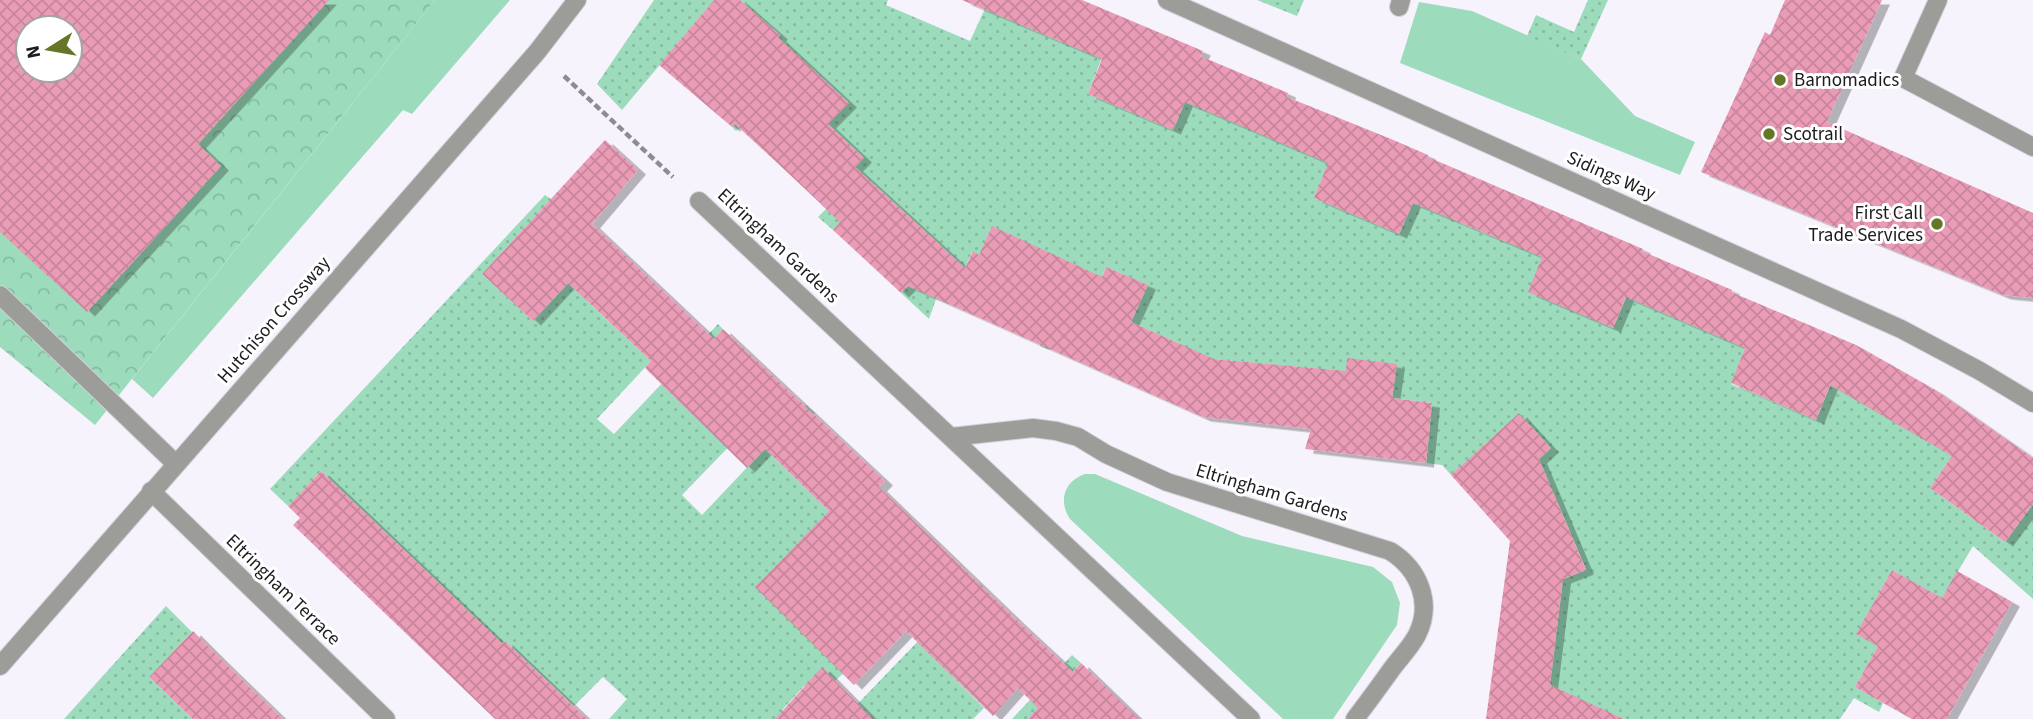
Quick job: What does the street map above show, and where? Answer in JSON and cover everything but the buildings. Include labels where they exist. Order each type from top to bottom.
[{"type":"street","name":"Hutchison Crossway","points":[[0,666],[537,52],[578,0]]},
{"type":"street","name":"Sidings Way","points":[[1167,0],[1901,329],[2033,403]]},
{"type":"street","points":[[1938,0],[1903,78],[2033,147]]},
{"type":"street","name":"Eltringham Gardens","points":[[699,201],[1251,719]]},
{"type":"street","points":[[0,295],[176,464]]},
{"type":"street","name":"Eltringham Gardens","points":[[951,437],[1033,428],[1056,431],[1077,437],[1106,454],[1167,482],[1390,551],[1413,572],[1423,592],[1422,622],[1415,638],[1355,719]]},
{"type":"street","name":"Eltringham Terrace","points":[[151,491],[386,719]]},
{"type":"path","points":[[537,52],[699,201]]},
{"type":"green space","points":[[0,0],[435,0],[95,425],[0,347]]},
{"type":"green space","points":[[435,0],[510,0],[412,114],[403,110],[153,398],[132,379]]},
{"type":"green space","points":[[654,0],[714,0],[622,110],[597,84]]},
{"type":"green space","points":[[740,0],[888,0],[886,5],[970,41],[989,0],[1017,23],[1061,42],[1104,52],[1088,94],[1173,130],[1191,86],[1331,157],[1314,198],[1399,234],[1418,190],[1462,224],[1506,242],[1517,218],[1613,328],[1632,284],[1668,315],[1713,334],[1747,343],[1731,384],[1816,420],[1834,376],[1955,452],[1930,488],[2005,542],[2033,504],[2033,599],[1973,546],[1942,598],[1892,570],[1857,633],[1878,646],[1855,687],[1883,703],[1879,712],[1854,698],[1840,719],[1624,719],[1549,688],[1561,593],[1546,587],[1586,569],[1559,506],[1527,470],[1519,414],[1451,475],[1442,465],[1426,463],[1432,403],[1392,398],[1396,365],[1343,392],[1331,370],[1203,358],[1178,343],[1131,322],[1147,285],[1106,267],[1090,304],[1049,350],[1040,346],[1063,293],[992,227],[979,255],[972,252],[949,304],[936,299],[929,319],[901,293],[943,248],[875,185],[833,230],[818,217],[826,209],[821,204],[864,158],[828,124],[848,102],[814,71],[736,131],[732,127],[770,84],[751,68],[780,35]]},
{"type":"green space","points":[[1257,0],[1304,0],[1297,16]]},
{"type":"green space","points":[[1588,0],[1608,0],[1581,59],[1527,36],[1536,15],[1574,32]]},
{"type":"green space","points":[[1419,2],[1472,11],[1581,59],[1635,116],[1695,142],[1680,175],[1400,63]]},
{"type":"green space","points":[[545,195],[551,199],[482,274],[533,321],[601,247],[613,258],[620,251],[627,257],[587,301],[651,361],[597,419],[614,434],[718,324],[723,329],[683,373],[745,430],[682,495],[702,515],[806,405],[815,413],[773,457],[829,511],[875,644],[835,681],[804,686],[782,710],[791,719],[609,719],[627,699],[603,677],[574,706],[505,641],[462,687],[488,630],[321,471],[288,506],[270,489]]},
{"type":"green space","points":[[1085,474],[1095,474],[1242,536],[1373,567],[1392,582],[1400,603],[1397,625],[1333,719],[1283,719],[1070,519],[1064,505],[1065,492],[1072,481]]},
{"type":"green space","points":[[976,581],[983,586],[940,632],[953,677],[984,708],[973,719],[843,719]]},
{"type":"green space","points":[[166,606],[192,632],[149,677],[193,719],[64,719]]},
{"type":"green space","points":[[1072,655],[1081,663],[1038,708],[1049,719],[1012,719]]},
{"type":"place","name":"Barnomadics","points":[[1780,80]]},
{"type":"place","name":"Scotrail","points":[[1769,134]]},
{"type":"place","name":"First Call Trade Services","points":[[1937,224]]}]
